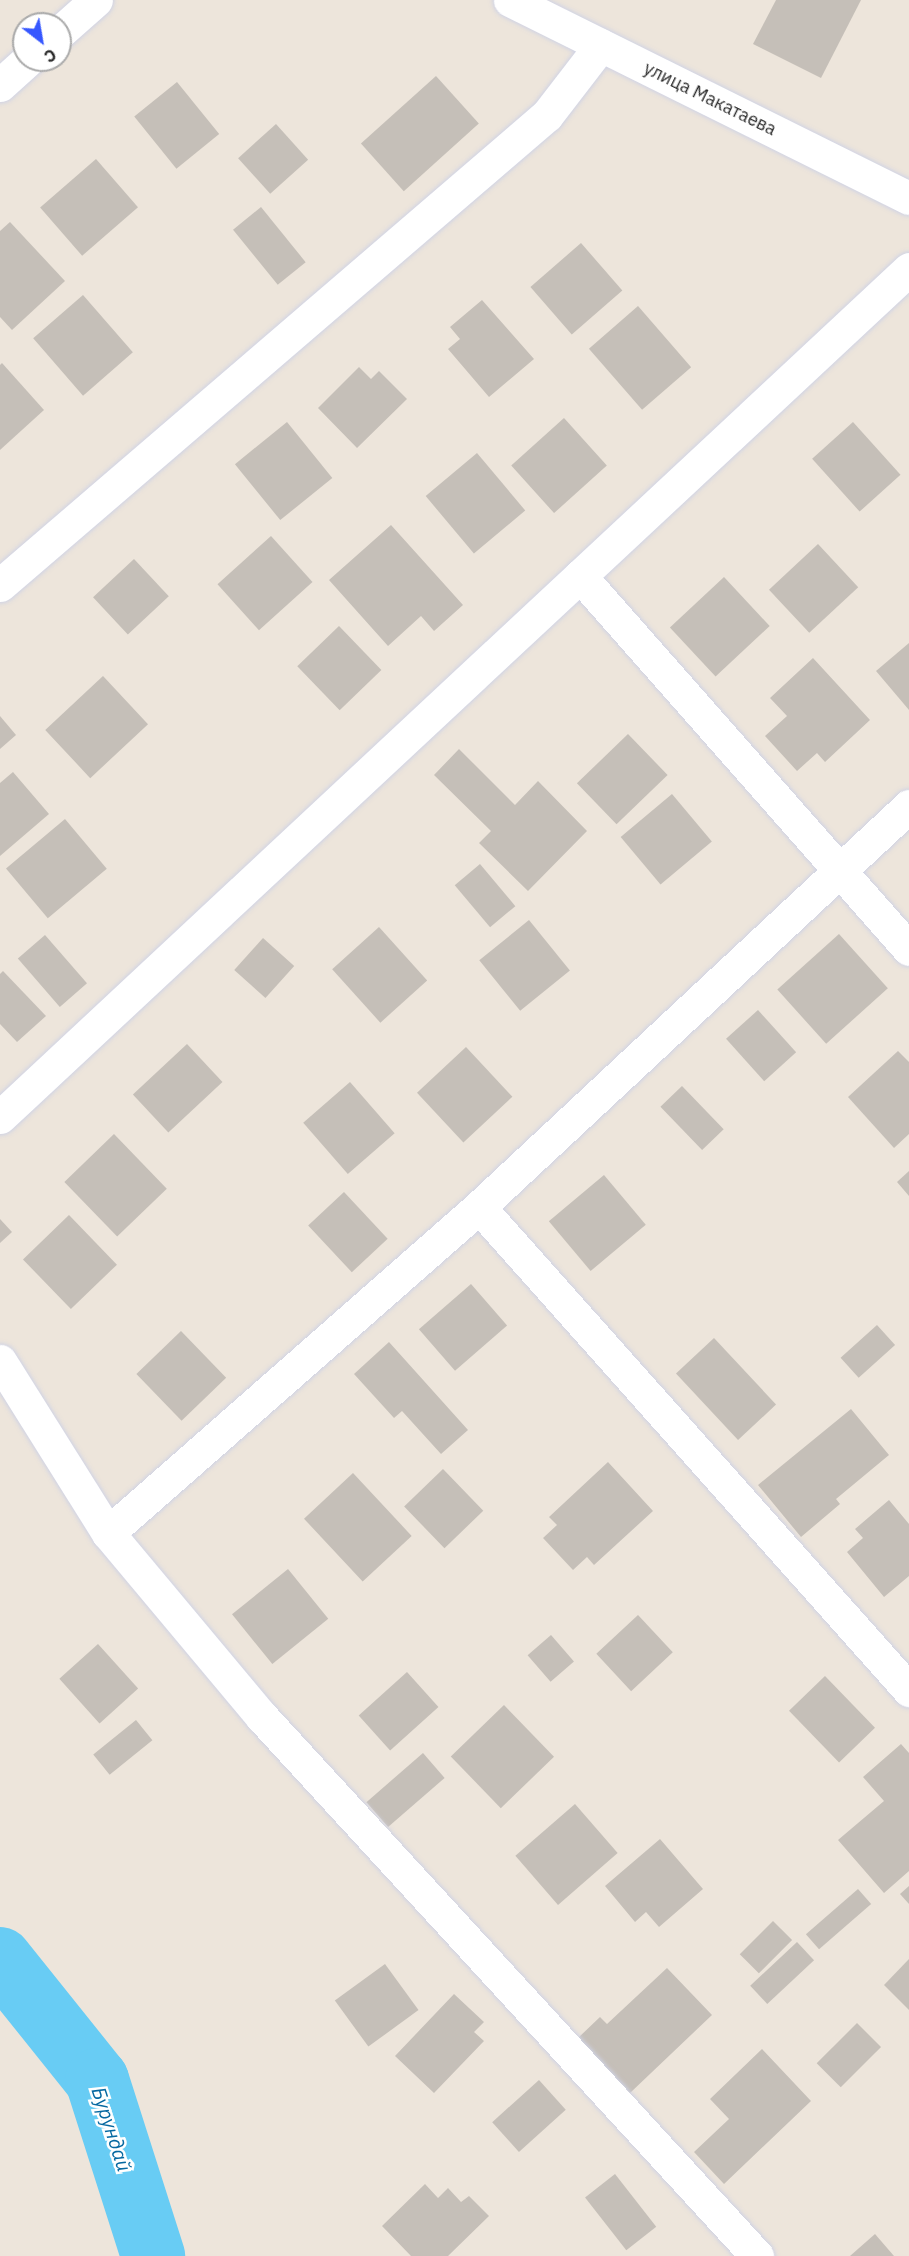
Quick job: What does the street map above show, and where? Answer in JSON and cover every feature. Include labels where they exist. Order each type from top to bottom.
[{"type":"street","points":[[72,21],[96,0]]},
{"type":"street","name":"улица Макатаева","points":[[510,0],[909,198]]},
{"type":"street","points":[[0,585],[547,115],[602,45]]},
{"type":"street","points":[[0,85],[15,72]]},
{"type":"street","points":[[0,1117],[909,269]]},
{"type":"street","points":[[580,576],[909,949]]},
{"type":"street","points":[[108,1533],[479,1207],[909,806]]},
{"type":"street","points":[[479,1207],[909,1690]]},
{"type":"street","points":[[0,1361],[108,1533],[262,1717],[757,2256]]},
{"type":"building","points":[[776,0],[861,0],[821,78],[753,44]]},
{"type":"building","points":[[436,76],[479,124],[404,191],[361,144]]},
{"type":"building","points":[[177,82],[219,134],[176,169],[134,117]]},
{"type":"building","points":[[276,124],[308,160],[270,194],[238,158]]},
{"type":"building","points":[[96,159],[138,207],[82,256],[40,208]]},
{"type":"building","points":[[261,207],[306,262],[278,285],[233,230]]},
{"type":"building","points":[[10,222],[65,281],[12,330],[0,317],[0,231]]},
{"type":"building","points":[[581,243],[622,291],[572,335],[530,287]]},
{"type":"building","points":[[83,295],[133,352],[83,396],[33,338]]},
{"type":"building","points":[[482,300],[534,359],[489,397],[448,349],[460,339],[450,327]]},
{"type":"building","points":[[638,306],[691,367],[642,410],[589,349]]},
{"type":"building","points":[[2,363],[44,410],[0,450],[0,365]]},
{"type":"building","points":[[359,367],[371,379],[379,371],[407,399],[357,448],[318,408]]},
{"type":"building","points":[[564,418],[607,466],[554,513],[511,466]]},
{"type":"building","points":[[287,422],[332,478],[280,520],[235,464]]},
{"type":"building","points":[[853,422],[901,475],[860,512],[812,459]]},
{"type":"building","points":[[477,453],[525,510],[474,554],[426,496]]},
{"type":"building","points":[[391,525],[463,605],[434,631],[421,616],[388,646],[329,580]]},
{"type":"building","points":[[271,536],[312,582],[259,630],[217,584]]},
{"type":"building","points":[[818,544],[858,587],[809,633],[769,590]]},
{"type":"building","points":[[134,559],[169,596],[128,634],[93,597]]},
{"type":"building","points":[[724,577],[770,626],[716,676],[670,627]]},
{"type":"building","points":[[339,626],[381,670],[340,710],[297,666]]},
{"type":"building","points":[[909,643],[909,710],[876,671]]},
{"type":"building","points":[[813,658],[870,720],[825,762],[817,753],[797,771],[765,736],[787,716],[770,698]]},
{"type":"building","points":[[103,676],[148,724],[90,778],[45,730]]},
{"type":"building","points":[[0,716],[16,735],[0,749]]},
{"type":"building","points":[[628,734],[668,775],[617,824],[577,783]]},
{"type":"building","points":[[459,749],[515,805],[538,781],[587,831],[528,891],[479,843],[491,831],[434,775]]},
{"type":"building","points":[[13,772],[49,814],[0,856],[0,783]]},
{"type":"building","points":[[672,794],[712,841],[661,885],[621,837]]},
{"type":"building","points":[[65,819],[107,869],[48,918],[6,868]]},
{"type":"building","points":[[480,864],[515,906],[490,927],[455,885]]},
{"type":"building","points":[[529,920],[570,971],[520,1011],[479,960]]},
{"type":"building","points":[[379,927],[427,981],[380,1023],[332,969]]},
{"type":"building","points":[[839,934],[888,988],[826,1044],[777,990]]},
{"type":"building","points":[[45,935],[87,983],[60,1007],[18,959]]},
{"type":"building","points":[[263,938],[294,966],[265,998],[234,970]]},
{"type":"building","points":[[3,971],[46,1016],[17,1042],[0,1024],[0,974]]},
{"type":"building","points":[[758,1010],[796,1052],[764,1081],[726,1039]]},
{"type":"building","points":[[187,1044],[222,1082],[168,1132],[133,1094]]},
{"type":"building","points":[[466,1047],[512,1097],[463,1142],[417,1093]]},
{"type":"building","points":[[898,1051],[909,1062],[909,1134],[894,1148],[848,1097]]},
{"type":"building","points":[[350,1082],[395,1133],[348,1174],[303,1123]]},
{"type":"building","points":[[682,1086],[724,1129],[702,1150],[660,1107]]},
{"type":"building","points":[[114,1134],[167,1189],[117,1237],[64,1182]]},
{"type":"building","points":[[909,1171],[909,1196],[897,1182]]},
{"type":"building","points":[[604,1175],[646,1225],[591,1271],[549,1221]]},
{"type":"building","points":[[344,1192],[388,1239],[352,1272],[308,1225]]},
{"type":"building","points":[[69,1215],[117,1265],[71,1309],[23,1259]]},
{"type":"building","points":[[0,1219],[12,1232],[0,1243]]},
{"type":"building","points":[[471,1284],[507,1326],[455,1371],[419,1329]]},
{"type":"building","points":[[877,1325],[895,1345],[859,1378],[841,1358]]},
{"type":"building","points":[[181,1331],[226,1378],[182,1421],[136,1374]]},
{"type":"building","points":[[714,1338],[776,1405],[738,1440],[676,1373]]},
{"type":"building","points":[[389,1342],[468,1430],[441,1454],[402,1411],[394,1418],[354,1374]]},
{"type":"building","points":[[851,1409],[889,1455],[836,1499],[840,1504],[801,1537],[758,1485]]},
{"type":"building","points":[[608,1462],[653,1511],[594,1565],[587,1557],[573,1570],[543,1538],[557,1525],[549,1517]]},
{"type":"building","points":[[443,1469],[483,1511],[444,1548],[404,1507]]},
{"type":"building","points":[[353,1473],[412,1536],[363,1582],[304,1519]]},
{"type":"building","points":[[889,1500],[909,1524],[909,1576],[884,1597],[847,1552],[863,1538],[855,1529]]},
{"type":"building","points":[[288,1569],[328,1619],[272,1664],[232,1614]]},
{"type":"building","points":[[638,1615],[673,1652],[631,1691],[596,1654]]},
{"type":"building","points":[[551,1635],[574,1661],[551,1682],[528,1655]]},
{"type":"building","points":[[98,1644],[138,1689],[100,1723],[59,1679]]},
{"type":"building","points":[[407,1672],[438,1707],[390,1750],[359,1715]]},
{"type":"building","points":[[825,1676],[875,1728],[839,1763],[789,1711]]},
{"type":"building","points":[[504,1705],[554,1757],[501,1808],[451,1756]]},
{"type":"building","points":[[136,1720],[152,1740],[110,1775],[93,1755]]},
{"type":"building","points":[[901,1744],[909,1753],[909,1871],[884,1893],[838,1840],[884,1801],[863,1777]]},
{"type":"building","points":[[423,1753],[445,1778],[388,1827],[366,1802]]},
{"type":"building","points":[[575,1804],[618,1853],[558,1905],[515,1856]]},
{"type":"building","points":[[660,1839],[703,1889],[659,1927],[646,1912],[635,1922],[605,1886]]},
{"type":"building","points":[[909,1886],[909,1904],[900,1894]]},
{"type":"building","points":[[858,1889],[871,1904],[819,1949],[806,1934]]},
{"type":"building","points":[[773,1921],[792,1940],[759,1973],[740,1954]]},
{"type":"building","points":[[797,1942],[814,1960],[767,2004],[750,1986]]},
{"type":"building","points":[[909,1959],[909,2010],[884,1985]]},
{"type":"building","points":[[385,1964],[419,2010],[368,2047],[335,2000]]},
{"type":"building","points":[[667,1968],[712,2015],[630,2093],[578,2038],[600,2017],[607,2024]]},
{"type":"building","points":[[454,1994],[484,2022],[474,2032],[484,2041],[434,2093],[395,2056]]},
{"type":"building","points":[[857,2023],[881,2047],[841,2087],[817,2063]]},
{"type":"building","points":[[762,2049],[811,2101],[724,2184],[694,2152],[729,2119],[710,2099]]},
{"type":"building","points":[[539,2080],[566,2110],[519,2152],[492,2122]]},
{"type":"building","points":[[615,2174],[656,2227],[626,2250],[585,2197]]},
{"type":"building","points":[[425,2184],[438,2198],[448,2188],[461,2202],[469,2196],[489,2216],[448,2256],[411,2256],[382,2226]]},
{"type":"building","points":[[875,2234],[894,2256],[850,2256]]},
{"type":"waterway","name":"Бурундай","points":[[0,1959],[97,2080],[153,2256]]}]
